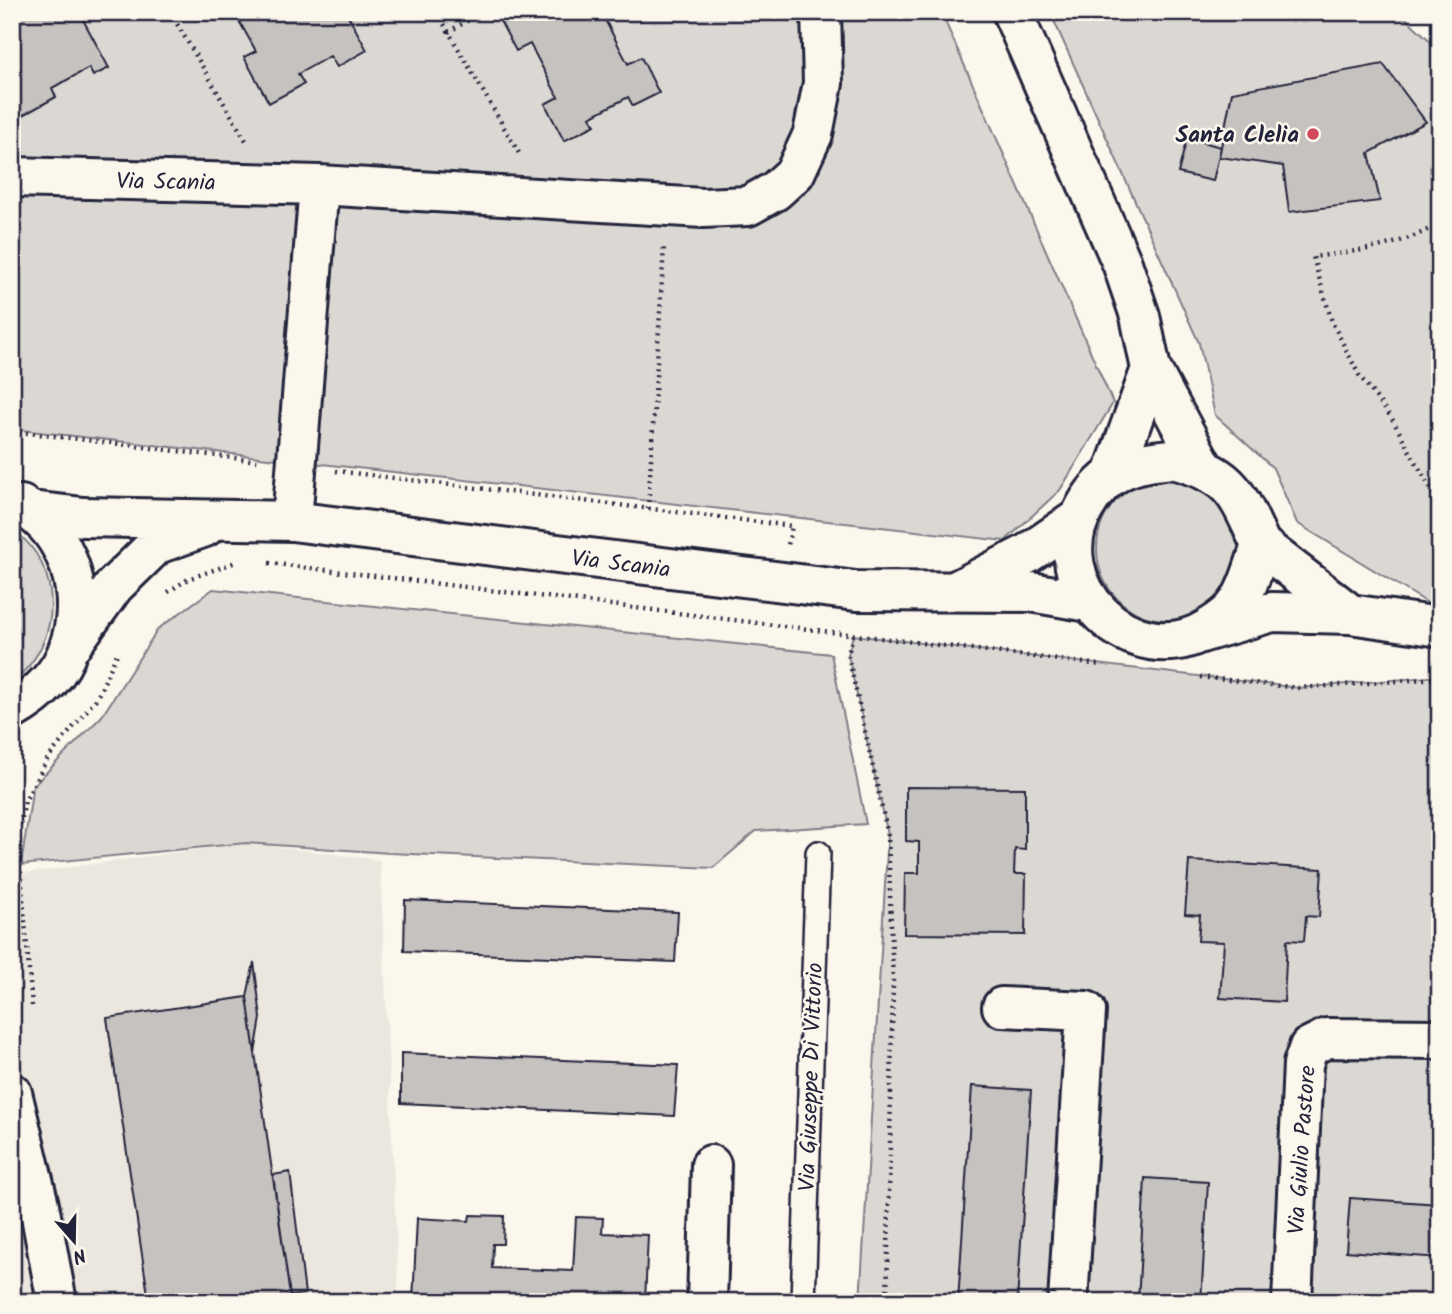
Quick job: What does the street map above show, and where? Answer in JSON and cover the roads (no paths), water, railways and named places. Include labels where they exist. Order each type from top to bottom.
[{"type":"main road","name":"Via Scania","points":[[12,177],[319,185],[703,208],[748,206],[775,191],[795,173],[813,134],[823,83],[821,12]]},
{"type":"main road","points":[[1012,12],[1122,262],[1140,316],[1152,369],[1203,467]]},
{"type":"main road","points":[[292,521],[319,185]]},
{"type":"main road","points":[[1113,474],[1152,369]]},
{"type":"main road","name":"Via Scania","points":[[1350,614],[1261,545],[1242,502],[1225,482],[1203,467],[1173,459],[1142,461],[1113,474],[1092,494],[1078,519],[1072,547],[1076,576],[1089,602],[1105,620],[1127,633],[1151,640],[1176,640],[1272,612],[1350,614],[1440,627]]},
{"type":"main road","name":"Via Scania","points":[[22,506],[83,517],[292,521],[856,591],[1031,592],[1089,602]]},
{"type":"main road","name":"Via Scania","points":[[22,506],[57,538],[73,573],[77,611],[69,648]]},
{"type":"main road","name":"Via Scania","points":[[13,711],[37,694],[56,673],[69,648],[114,586],[157,544],[230,519]]},
{"type":"main road","name":"Via Scania","points":[[951,593],[1027,554],[1078,519]]},
{"type":"main road","name":"Via Scania","points":[[1201,633],[1222,620],[1240,601],[1251,578],[1261,545]]},
{"type":"main road","points":[[1002,1007],[1086,1011],[1068,1302]]},
{"type":"main road","name":"Via Giulio Pastore","points":[[1292,1302],[1303,1064],[1309,1047],[1327,1038],[1440,1039]]},
{"type":"main road","points":[[12,1093],[57,1302]]},
{"type":"main road","points":[[707,1302],[711,1165]]},
{"type":"lane","name":"Via Giuseppe Di Vittorio","points":[[803,1302],[818,853]]},
{"type":"place","name":"Santa Clelia","points":[[1313,134]]}]
